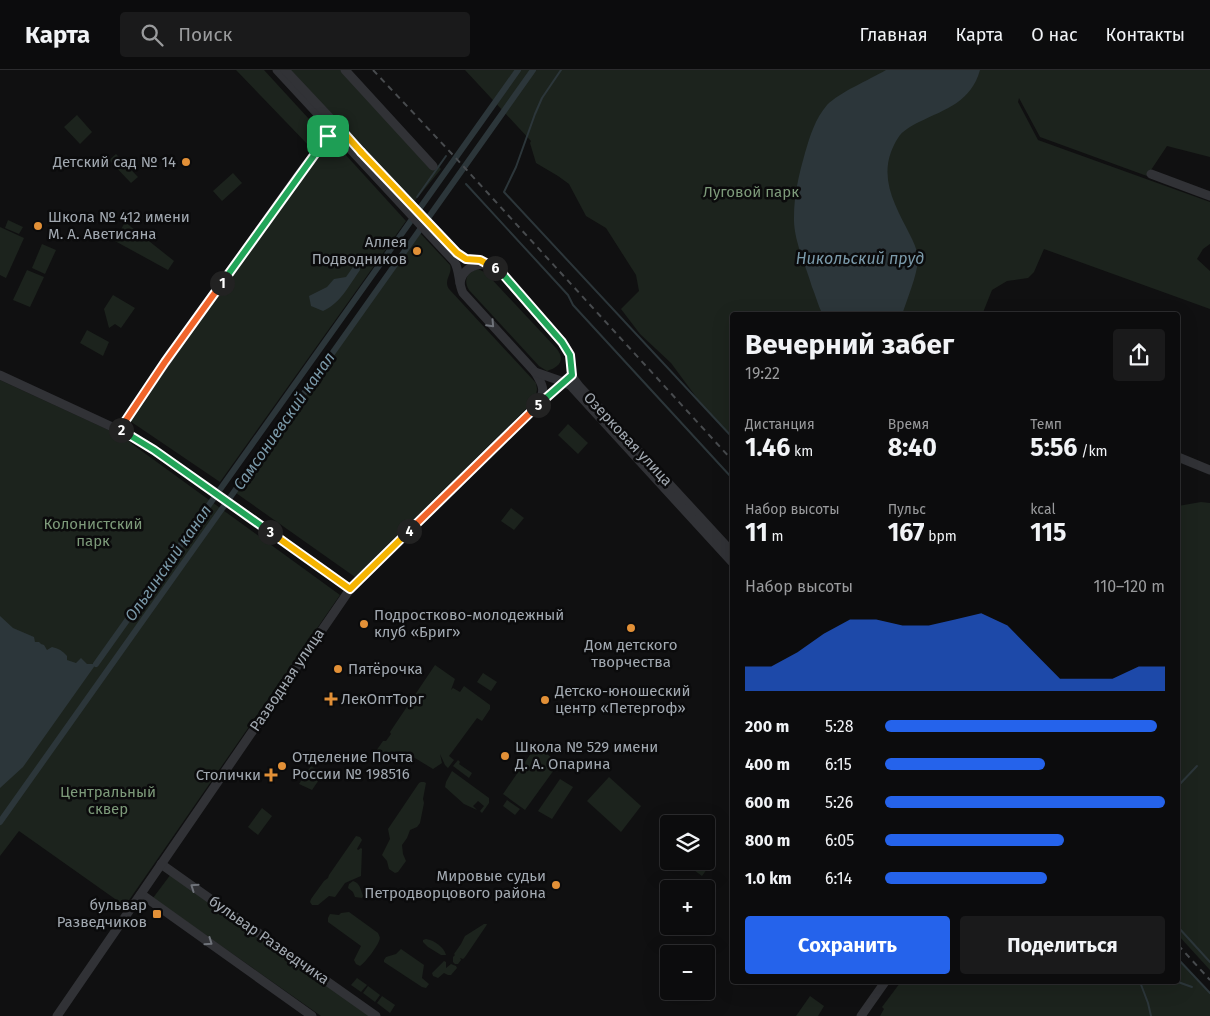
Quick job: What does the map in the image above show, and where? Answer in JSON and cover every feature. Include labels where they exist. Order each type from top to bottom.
[{"type":"street","name":"Озерковая улица","points":[[277,70],[335,128],[410,208],[456,263],[460,287],[463,293],[535,372],[543,390],[538,405]]},
{"type":"street","name":"Озерковая улица","points":[[285,70],[335,128]]},
{"type":"street","points":[[345,70],[433,166]]},
{"type":"street","points":[[120,429],[196,318],[297,177],[335,128]]},
{"type":"street","points":[[1151,174],[1210,196]]},
{"type":"street","name":"Озерковая улица","points":[[430,231],[461,256],[470,260],[480,260],[501,272],[562,342],[570,355],[572,375],[575,381],[730,550]]},
{"type":"street","points":[[460,287],[461,278],[469,268],[482,264],[490,265]]},
{"type":"street","name":"Озерковая улица","points":[[535,372],[564,382],[573,388],[730,560]]},
{"type":"street","points":[[0,375],[120,429],[212,490],[350,589]]},
{"type":"street","name":"Разводная улица","points":[[57,1016],[350,589],[538,405],[572,375]]},
{"type":"street","points":[[1180,458],[1210,470]]},
{"type":"street","name":"бульвар Разведчика","points":[[161,864],[376,1016]]},
{"type":"street","points":[[140,894],[312,1016]]},
{"type":"street","points":[[861,1016],[884,984]]},
{"type":"street","points":[[868,1016],[891,984]]},
{"type":"green space","points":[[236,70],[264,70],[320,131],[311,148]]},
{"type":"green space","points":[[290,70],[349,70],[441,169],[414,202]]},
{"type":"green space","name":"Луговой парк","points":[[465,70],[1210,70],[1210,157],[1167,146],[1147,176],[1040,137],[1019,98],[1018,102],[1038,140],[1210,202],[1210,244],[1203,249],[1197,259],[1210,271],[1210,309],[1044,249],[1034,272],[1028,278],[1007,281],[992,290],[983,312],[730,312],[730,435],[699,401],[671,363],[640,334],[621,309],[639,291],[636,275],[606,228],[586,216],[569,184],[536,163],[531,141]]},
{"type":"green space","points":[[77,115],[92,132],[80,144],[64,127]]},
{"type":"green space","points":[[334,142],[406,221],[220,482],[130,421],[130,419],[326,143]]},
{"type":"green space","points":[[116,154],[138,177],[131,183],[109,160]]},
{"type":"green space","points":[[233,173],[242,183],[222,201],[213,191]]},
{"type":"green space","points":[[8,220],[23,227],[19,234],[5,228]]},
{"type":"green space","points":[[125,222],[174,261],[168,270],[115,241]]},
{"type":"green space","points":[[0,227],[24,238],[6,278],[0,275]]},
{"type":"green space","points":[[419,232],[450,265],[451,268],[447,280],[449,289],[536,383],[536,395],[538,397],[355,577],[236,493]]},
{"type":"green space","points":[[42,244],[56,250],[45,274],[32,268]]},
{"type":"green space","points":[[478,269],[486,273],[557,349],[561,357],[558,365],[547,371],[539,366],[469,290],[466,283],[467,277],[471,272]]},
{"type":"green space","points":[[27,270],[44,277],[30,307],[13,300]]},
{"type":"green space","points":[[113,295],[135,308],[121,328],[115,324],[109,328],[104,309]]},
{"type":"green space","points":[[87,330],[109,342],[103,356],[80,343]]},
{"type":"green space","points":[[0,380],[126,438],[340,595],[125,906],[19,831],[0,856]]},
{"type":"green space","points":[[568,424],[588,443],[578,454],[558,435]]},
{"type":"green space","points":[[1201,502],[1210,503],[1210,970],[1180,937],[1180,506]]},
{"type":"green space","points":[[511,508],[524,518],[514,530],[501,521]]},
{"type":"green space","points":[[435,665],[455,679],[451,690],[453,688],[460,692],[464,686],[490,705],[490,709],[482,721],[477,718],[449,756],[454,760],[448,768],[440,754],[442,763],[433,769],[405,752],[400,760],[376,751],[391,734],[390,732]]},
{"type":"green space","points":[[483,673],[497,682],[491,691],[477,682]]},
{"type":"green space","points":[[536,746],[559,763],[525,810],[503,794]]},
{"type":"green space","points":[[458,760],[459,764],[472,773],[469,778],[453,766]]},
{"type":"green space","points":[[311,766],[323,774],[312,790],[299,784]]},
{"type":"green space","points":[[452,771],[489,798],[489,803],[482,813],[480,811],[484,806],[478,801],[473,806],[477,810],[464,804],[445,787]]},
{"type":"green space","points":[[609,777],[641,806],[621,832],[587,801]]},
{"type":"green space","points":[[560,779],[573,787],[552,819],[538,811]]},
{"type":"green space","points":[[421,782],[426,783],[420,823],[417,827],[410,830],[402,845],[406,861],[398,872],[395,873],[389,869],[387,861],[382,855],[390,839],[388,829]]},
{"type":"green space","points":[[507,800],[520,809],[515,815],[503,806]]},
{"type":"green space","points":[[262,808],[272,816],[258,835],[248,827]]},
{"type":"green space","points":[[356,836],[362,840],[357,849],[362,849],[361,876],[345,883],[335,897],[329,896],[318,905],[312,905],[311,899],[328,878]]},
{"type":"green space","points":[[694,870],[706,870],[702,876]]},
{"type":"green space","points":[[171,874],[370,1016],[321,1016],[153,898]]},
{"type":"green space","points":[[353,881],[360,887],[362,898],[355,897],[348,888],[349,884]]},
{"type":"green space","points":[[349,912],[378,933],[380,938],[373,951],[360,966],[354,960],[361,946],[328,922],[330,914],[339,915]]},
{"type":"green space","points":[[487,924],[465,957],[463,959],[460,958],[461,960],[458,964],[455,964],[453,962],[454,954],[465,936]]},
{"type":"green space","points":[[426,939],[438,944],[446,955],[441,955],[428,947],[423,942]]},
{"type":"green space","points":[[401,949],[424,965],[422,978],[429,984],[426,988],[384,962],[386,957],[396,954]]},
{"type":"green space","points":[[444,961],[446,962],[446,968],[451,964],[457,968],[451,975],[444,973],[438,978],[433,976],[432,973]]},
{"type":"green space","points":[[1180,961],[1210,993],[1210,1016],[880,1016],[884,1009],[882,1007],[899,984],[1180,984]]},
{"type":"green space","points":[[357,978],[367,985],[361,992],[351,985]]},
{"type":"green space","points":[[368,986],[380,995],[375,1002],[363,993]]},
{"type":"green space","points":[[382,996],[395,1005],[390,1013],[377,1003]]},
{"type":"green space","points":[[810,996],[824,1006],[818,1016],[796,1016]]},
{"type":"water","name":"Никольский пруд","points":[[886,70],[980,70],[976,81],[964,97],[948,108],[907,129],[900,135],[891,152],[888,163],[889,185],[895,205],[917,250],[918,257],[912,288],[903,312],[822,312],[800,252],[794,225],[794,209],[807,147],[819,116],[827,105],[847,91]]},
{"type":"water","points":[[359,265],[360,270],[335,304],[323,311],[311,306],[309,296],[327,287],[334,279],[346,277],[353,267]]},
{"type":"water","points":[[0,616],[13,628],[34,637],[35,642],[44,645],[47,650],[52,647],[60,650],[67,656],[67,660],[76,663],[81,658],[87,664],[96,664],[23,767],[0,788]]},
{"type":"waterway","name":"Ольгинский канал","points":[[96,664],[518,70]]},
{"type":"waterway","name":"Самсониевский канал","points":[[0,822],[533,70]]},
{"type":"waterway","points":[[561,70],[542,98],[516,167],[504,192],[730,435]]},
{"type":"waterway","points":[[417,197],[446,156]]},
{"type":"waterway","points":[[466,184],[568,295],[573,305],[730,476]]},
{"type":"waterway","points":[[1180,784],[1197,766]]},
{"type":"waterway","points":[[1180,929],[1210,962]]},
{"type":"waterway","points":[[1180,961],[1210,993]]},
{"type":"waterway","points":[[1180,983],[1192,987]]},
{"type":"waterway","points":[[1141,984],[1151,1016]]},
{"type":"railway","points":[[373,70],[730,458]]},
{"type":"railway","points":[[1180,947],[1210,980]]},
{"type":"place","name":"Детский сад № 14","points":[[186,162]]},
{"type":"place","name":"Школа № 412 имени М. А. Аветисяна","points":[[38,226]]},
{"type":"place","name":"Аллея Подводников","points":[[417,251]]},
{"type":"place","name":"Подростково-молодежный клуб «Бриг»","points":[[364,624]]},
{"type":"place","name":"Дом детского творчества","points":[[631,628]]},
{"type":"place","name":"Пятёрочка","points":[[338,669]]},
{"type":"place","name":"ЛекОптТорг","points":[[331,699]]},
{"type":"place","name":"Детско-юношеский центр «Петергоф»","points":[[545,700]]},
{"type":"place","name":"Школа № 529 имени Д. А. Опарина","points":[[505,756]]},
{"type":"place","name":"Отделение Почта России № 198516","points":[[282,766]]},
{"type":"place","name":"Столички","points":[[271,775]]},
{"type":"place","name":"Мировые судьи Петродворцового района","points":[[556,885]]},
{"type":"place","name":"бульвар Разведчиков","points":[[157,914]]},
{"type":"route","points":[[337,125],[457,253],[466,259],[484,262],[501,272],[568,350],[572,375],[538,405],[350,589],[154,450],[120,429],[196,318],[328,136],[337,125]]},
{"type":"park label","name":"Колонистский парк","points":[[93,532]]},
{"type":"park label","name":"Центральный сквер","points":[[108,800]]}]
